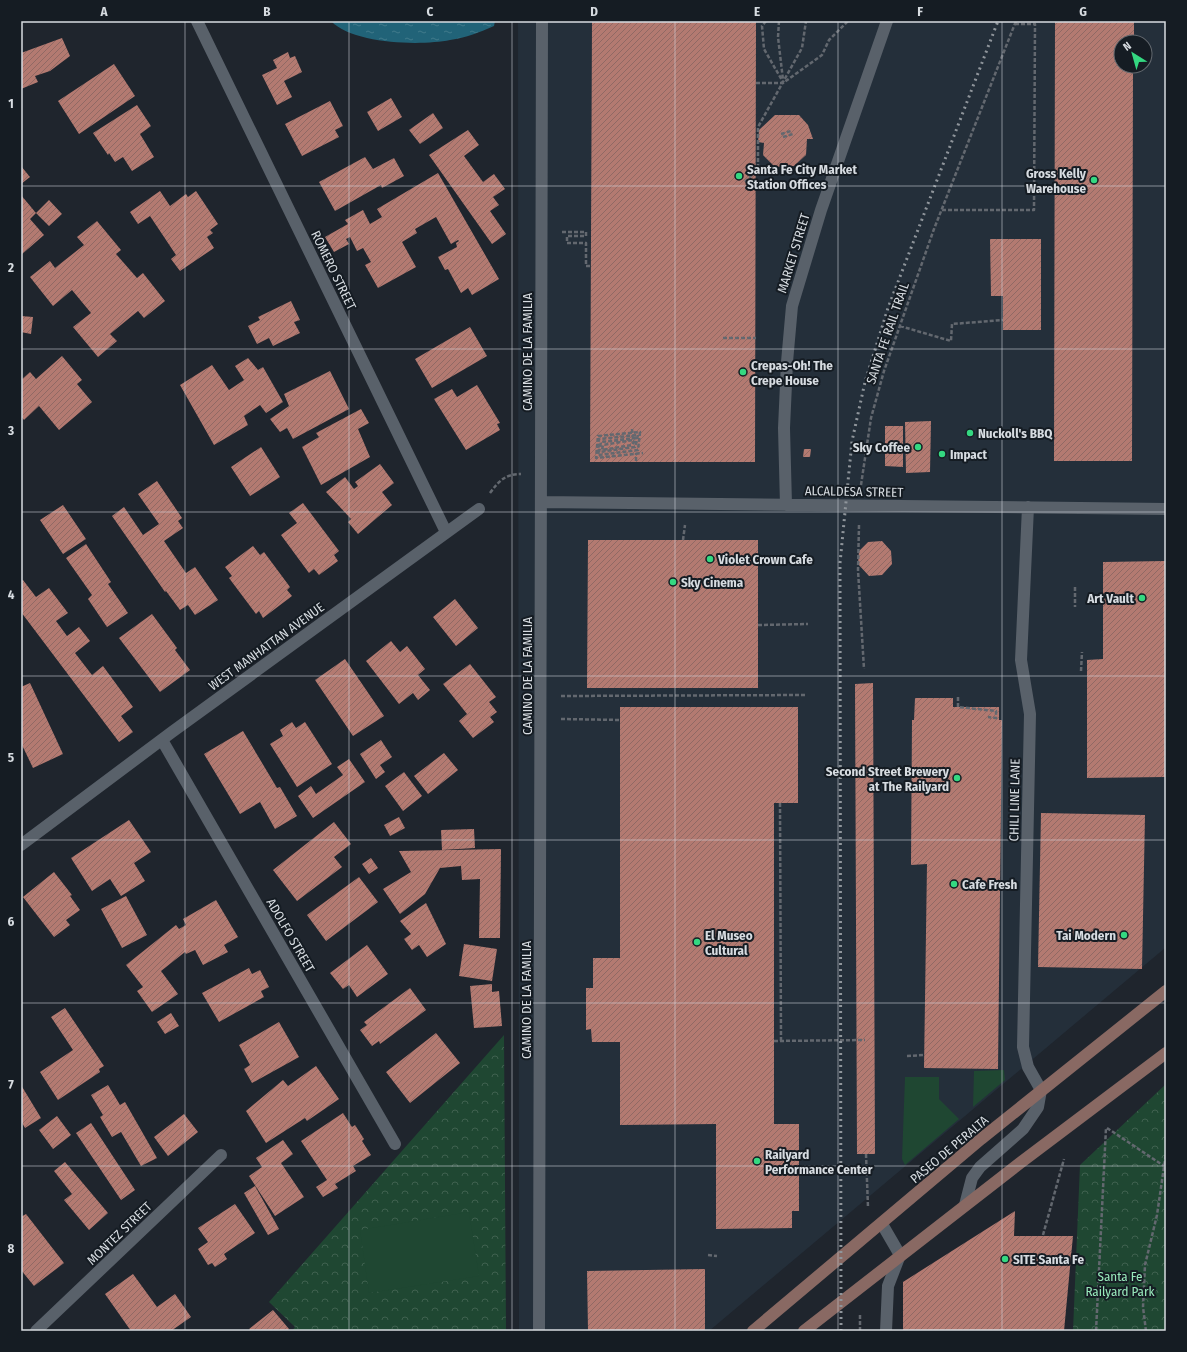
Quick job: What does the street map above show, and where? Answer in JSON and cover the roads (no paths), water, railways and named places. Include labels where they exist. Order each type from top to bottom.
[{"type":"street","name":"ROMERO STREET","points":[[197,21],[446,532]]},
{"type":"street","name":"CAMINO DE LA FAMILIA","points":[[539,1331],[542,21]]},
{"type":"street","name":"MARKET STREET","points":[[786,505],[784,428],[787,362],[792,306],[821,210],[887,21]]},
{"type":"street","name":"ALCALDESA STREET","points":[[541,502],[1166,509]]},
{"type":"street","name":"CHILI LINE LANE","points":[[1028,507],[1021,660],[1030,714],[1023,1047],[1028,1067],[1041,1090]]},
{"type":"street","name":"WEST MANHATTAN AVENUE","points":[[21,845],[162,740],[479,509]]},
{"type":"street","name":"ADOLFO STREET","points":[[162,740],[395,1144]]},
{"type":"street","name":"PASEO DE PERALTA","points":[[753,1331],[1041,1090],[1166,991]]},
{"type":"street","points":[[804,1331],[900,1255],[1166,1053]]},
{"type":"street","points":[[966,1205],[972,1178],[980,1167],[1023,1129],[1038,1107],[1041,1090]]},
{"type":"street","name":"MONTEZ STREET","points":[[36,1331],[221,1155]]},
{"type":"street","points":[[882,1224],[900,1255]]},
{"type":"street","points":[[886,1331],[888,1286],[900,1255]]},
{"type":"water","points":[[331,21],[495,21],[494,26],[478,33],[456,39],[437,42],[405,43],[370,39],[355,35],[341,29]]},
{"type":"railway","points":[[841,1331],[840,563],[852,441],[865,382],[888,308],[998,21]]},
{"type":"place","name":"Santa Fe City Market Station Offices","points":[[739,176]]},
{"type":"place","name":"Gross Kelly Warehouse","points":[[1094,180]]},
{"type":"place","name":"Crepas-Oh! The Crepe House","points":[[743,372]]},
{"type":"place","name":"Nuckoll's BBQ","points":[[970,433]]},
{"type":"place","name":"Sky Coffee","points":[[918,447]]},
{"type":"place","name":"Impact","points":[[942,454]]},
{"type":"place","name":"Violet Crown Cafe","points":[[710,559]]},
{"type":"place","name":"Sky Cinema","points":[[673,582]]},
{"type":"place","name":"Art Vault","points":[[1142,598]]},
{"type":"place","name":"Second Street Brewery at The Railyard","points":[[957,778]]},
{"type":"place","name":"Cafe Fresh","points":[[954,884]]},
{"type":"place","name":"Tai Modern","points":[[1124,935]]},
{"type":"place","name":"El Museo Cultural","points":[[697,942]]},
{"type":"place","name":"Railyard Performance Center","points":[[757,1161]]},
{"type":"place","name":"SITE Santa Fe","points":[[1005,1259]]},
{"type":"park label","name":"Santa Fe Railyard Park","points":[[1120,1284]]}]
